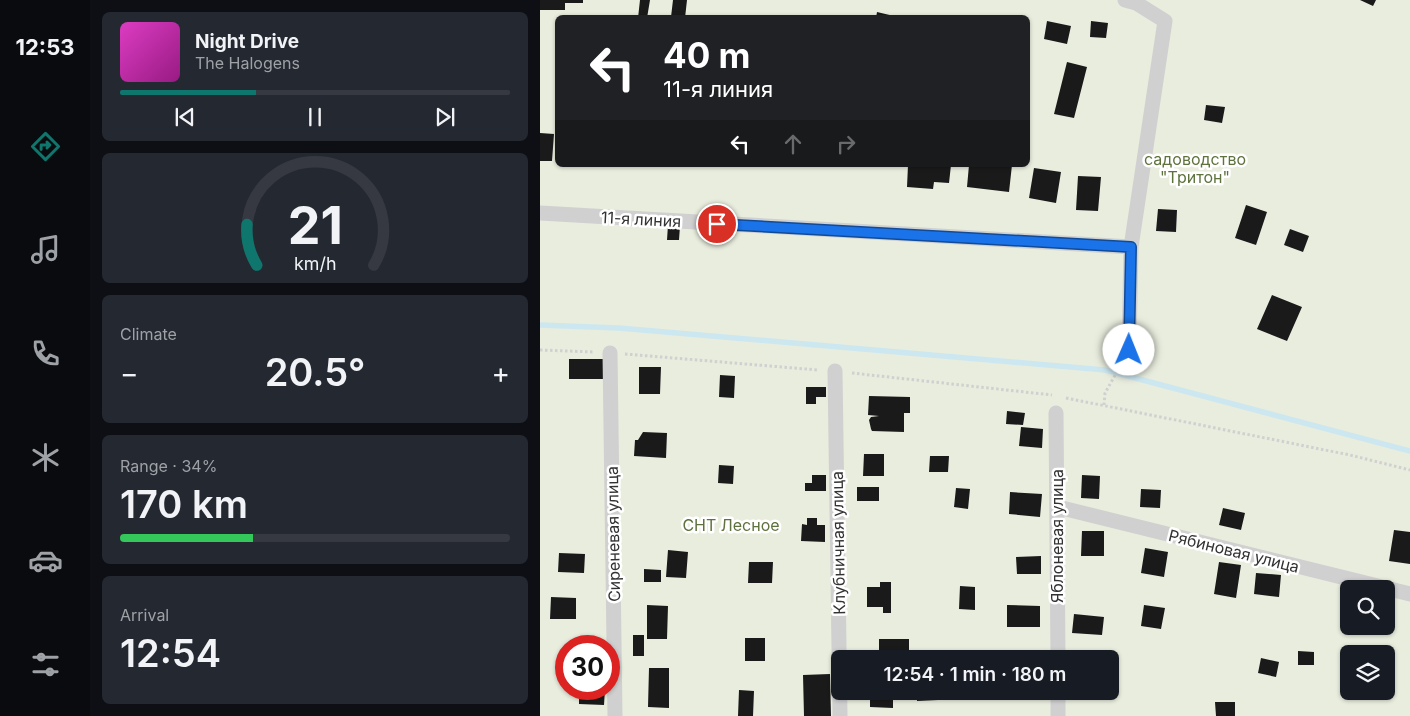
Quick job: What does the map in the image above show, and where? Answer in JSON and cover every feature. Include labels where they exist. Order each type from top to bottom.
[{"type":"street","points":[[1125,0],[1136,3],[1165,21],[1131,247],[1129,350]]},
{"type":"street","name":"11-я линия","points":[[540,213],[1131,247]]},
{"type":"street","name":"Сиреневая улица","points":[[610,352],[615,716]]},
{"type":"street","name":"Клубничная улица","points":[[835,371],[840,716]]},
{"type":"street","name":"Яблоневая улица","points":[[1056,413],[1058,650]]},
{"type":"street","name":"Рябиновая улица","points":[[1058,507],[1410,594]]},
{"type":"street","points":[[1060,700],[1062,715]]},
{"type":"path","points":[[540,350],[610,352],[835,371],[1052,395],[1350,455],[1410,470]]},
{"type":"path","points":[[1104,405],[1105,393],[1129,350]]},
{"type":"green space","points":[[540,0],[1410,0],[1410,716],[540,716]]},
{"type":"building","points":[[540,0],[583,0],[583,3],[565,3],[565,10],[540,10]]},
{"type":"building","points":[[640,0],[650,0],[648,15],[638,15]]},
{"type":"building","points":[[673,0],[687,0],[685,15],[671,15]]},
{"type":"building","points":[[1360,0],[1376,0],[1373,6]]},
{"type":"building","points":[[877,12],[890,15],[876,15]]},
{"type":"building","points":[[1047,21],[1071,26],[1067,44],[1044,39]]},
{"type":"building","points":[[1091,21],[1108,23],[1106,38],[1090,37]]},
{"type":"building","points":[[1067,62],[1087,67],[1074,118],[1054,114]]},
{"type":"building","points":[[1206,105],[1225,107],[1222,123],[1204,120]]},
{"type":"building","points":[[540,133],[554,134],[552,161],[540,161]]},
{"type":"building","points":[[908,167],[951,167],[949,183],[934,182],[933,189],[907,187]]},
{"type":"building","points":[[969,167],[1012,167],[1009,192],[967,187]]},
{"type":"building","points":[[1034,168],[1061,172],[1056,203],[1029,198]]},
{"type":"building","points":[[1078,176],[1101,177],[1098,211],[1076,210]]},
{"type":"building","points":[[1246,205],[1267,212],[1256,245],[1235,238]]},
{"type":"building","points":[[1158,209],[1177,210],[1176,232],[1156,231]]},
{"type":"building","points":[[668,225],[680,226],[679,240],[667,240]]},
{"type":"building","points":[[1290,229],[1309,236],[1303,252],[1284,245]]},
{"type":"building","points":[[1272,295],[1302,307],[1287,341],[1257,329]]},
{"type":"building","points":[[569,359],[603,359],[603,379],[569,379]]},
{"type":"building","points":[[639,367],[661,367],[660,394],[639,394]]},
{"type":"building","points":[[720,375],[735,376],[734,398],[719,397]]},
{"type":"building","points":[[806,387],[826,387],[826,397],[816,397],[816,404],[806,404]]},
{"type":"building","points":[[869,396],[910,397],[910,413],[904,413],[904,432],[872,431],[869,420],[871,417],[879,416],[868,415]]},
{"type":"building","points":[[1007,411],[1025,413],[1023,425],[1006,424]]},
{"type":"building","points":[[1021,427],[1043,429],[1042,448],[1019,446]]},
{"type":"building","points":[[643,432],[667,433],[666,458],[634,456],[635,440],[638,440]]},
{"type":"building","points":[[864,454],[884,454],[884,476],[863,476]]},
{"type":"building","points":[[930,456],[949,456],[948,472],[929,472]]},
{"type":"building","points":[[719,465],[734,466],[733,484],[718,483]]},
{"type":"building","points":[[812,475],[826,475],[826,491],[805,491],[805,483],[812,483]]},
{"type":"building","points":[[1082,475],[1100,476],[1099,499],[1081,498]]},
{"type":"building","points":[[857,487],[879,487],[879,501],[857,501]]},
{"type":"building","points":[[956,488],[970,489],[968,509],[954,507]]},
{"type":"building","points":[[1141,489],[1161,490],[1160,508],[1140,507]]},
{"type":"building","points":[[1010,492],[1042,494],[1040,517],[1009,514]]},
{"type":"building","points":[[1223,508],[1245,513],[1241,530],[1219,525]]},
{"type":"building","points":[[807,518],[817,518],[817,525],[825,525],[825,542],[801,541],[802,524],[807,525]]},
{"type":"building","points":[[1394,530],[1410,532],[1410,564],[1389,561]]},
{"type":"building","points":[[1082,531],[1104,531],[1104,556],[1081,556]]},
{"type":"building","points":[[1145,548],[1168,552],[1164,577],[1141,573]]},
{"type":"building","points":[[668,550],[688,552],[686,578],[666,577]]},
{"type":"building","points":[[559,553],[585,554],[584,573],[558,572]]},
{"type":"building","points":[[1041,556],[1041,574],[1017,574],[1016,557]]},
{"type":"building","points":[[749,562],[773,562],[772,583],[748,583]]},
{"type":"building","points":[[1219,562],[1241,565],[1236,598],[1214,594]]},
{"type":"building","points":[[644,569],[661,570],[661,582],[644,582]]},
{"type":"building","points":[[1256,573],[1281,575],[1279,597],[1254,594]]},
{"type":"building","points":[[880,582],[891,582],[891,613],[883,613],[883,607],[867,607],[867,587],[880,587]]},
{"type":"building","points":[[960,586],[975,587],[975,610],[959,609]]},
{"type":"building","points":[[551,597],[576,598],[576,619],[550,619]]},
{"type":"building","points":[[647,605],[668,606],[667,639],[647,639]]},
{"type":"building","points":[[1007,605],[1040,606],[1040,627],[1007,627]]},
{"type":"building","points":[[1144,605],[1165,608],[1161,629],[1141,626]]},
{"type":"building","points":[[1074,614],[1104,617],[1102,635],[1072,633]]},
{"type":"building","points":[[633,635],[644,635],[644,656],[633,656]]},
{"type":"building","points":[[745,638],[765,638],[765,661],[745,661]]},
{"type":"building","points":[[879,639],[909,639],[909,650],[879,650]]},
{"type":"building","points":[[1298,651],[1314,652],[1314,665],[1298,665]]},
{"type":"building","points":[[1261,658],[1279,662],[1276,677],[1258,673]]},
{"type":"building","points":[[649,668],[669,668],[669,708],[648,707]]},
{"type":"building","points":[[830,674],[831,716],[804,716],[803,675]]},
{"type":"building","points":[[739,690],[754,691],[753,716],[738,716]]},
{"type":"building","points":[[579,700],[604,700],[604,705],[579,704]]},
{"type":"building","points":[[870,700],[893,700],[893,708],[870,707]]},
{"type":"building","points":[[1215,702],[1235,702],[1235,716],[1216,716]]},
{"type":"waterway","points":[[540,325],[619,328],[1105,370],[1410,451]]},
{"type":"route","points":[[717,224],[1131,247],[1129,350]]},
{"type":"park label","name":"садоводство \"Тритон\"","points":[[1195,168]]},
{"type":"park label","name":"СНТ Лесное","points":[[731,525]]}]
